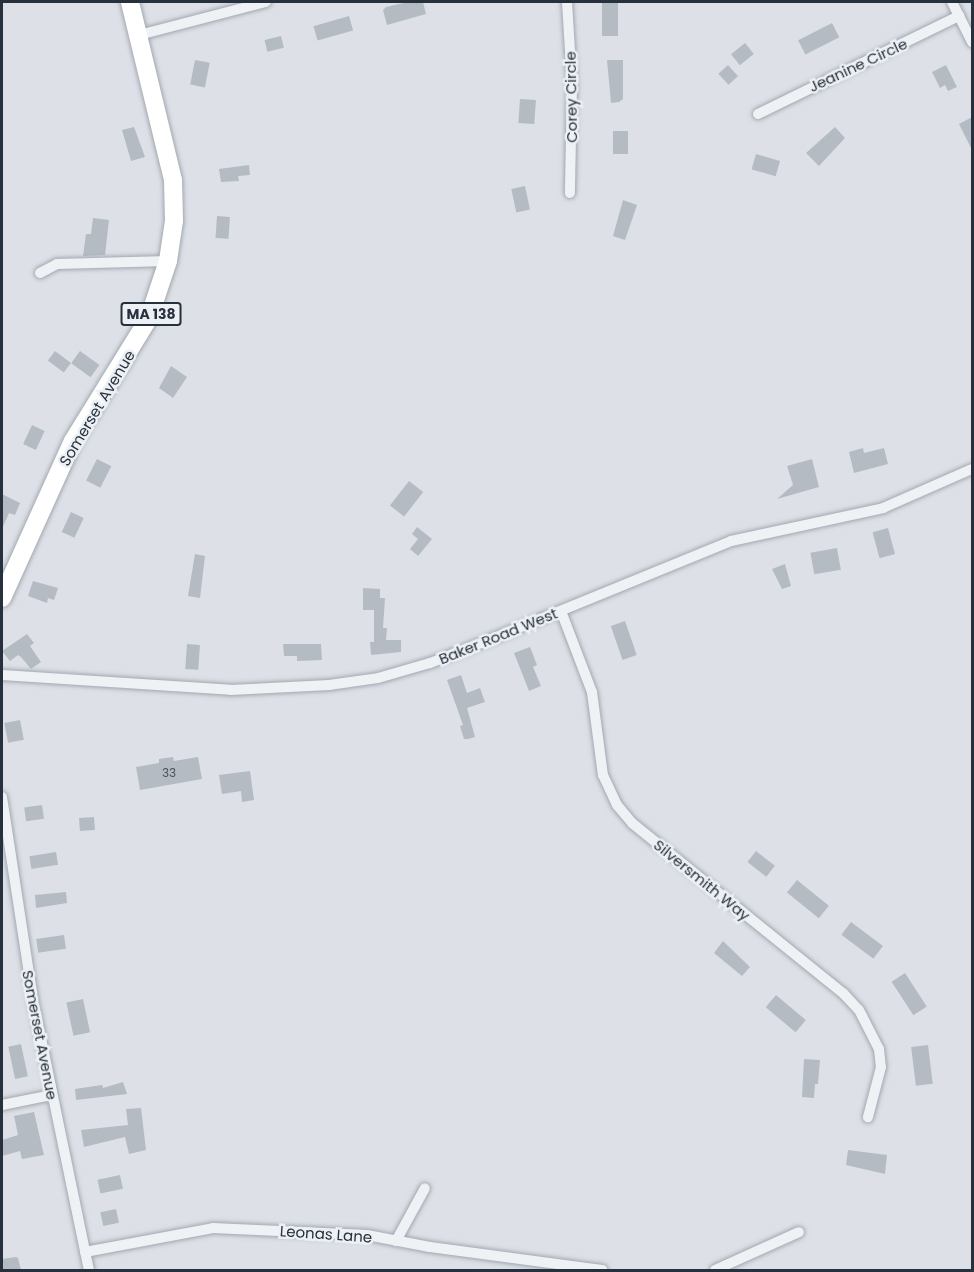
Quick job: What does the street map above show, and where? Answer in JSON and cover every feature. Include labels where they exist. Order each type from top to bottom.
[{"type":"main road","name":"Somerset Avenue","points":[[2,598],[7,571],[74,441],[149,318],[168,261],[174,221],[173,180],[130,2]]},
{"type":"street","points":[[139,35],[266,2]]},
{"type":"street","name":"Corey Circle","points":[[567,2],[572,84],[570,193]]},
{"type":"street","points":[[952,2],[972,42]]},
{"type":"street","name":"Jeanine Circle","points":[[758,114],[959,16]]},
{"type":"street","points":[[40,273],[57,264],[168,261]]},
{"type":"street","name":"Baker Road West","points":[[2,675],[231,690],[328,685],[378,678],[429,663],[731,542],[883,508],[972,469]]},
{"type":"street","name":"Silversmith Way","points":[[561,611],[592,692],[603,775],[617,805],[632,823],[843,993],[859,1010],[879,1049],[881,1067],[868,1117]]},
{"type":"street","name":"Somerset Avenue","points":[[2,797],[32,993],[51,1095],[89,1270]]},
{"type":"street","points":[[2,1105],[51,1095]]},
{"type":"street","points":[[396,1240],[425,1188]]},
{"type":"street","name":"Leonas Lane","points":[[85,1252],[213,1228],[367,1235],[602,1270]]},
{"type":"street","points":[[715,1270],[799,1232]]},
{"type":"building","points":[[408,2],[423,2],[426,14],[387,25],[383,10],[386,7]]},
{"type":"building","points":[[602,2],[618,2],[618,36],[602,36]]},
{"type":"building","points":[[349,16],[353,30],[318,41],[313,26]]},
{"type":"building","points":[[832,23],[839,37],[805,55],[798,40]]},
{"type":"building","points":[[281,36],[284,48],[267,52],[265,40]]},
{"type":"building","points":[[745,43],[754,54],[740,65],[731,54]]},
{"type":"building","points":[[195,60],[210,63],[205,87],[190,85]]},
{"type":"building","points":[[607,60],[623,60],[623,99],[619,102],[611,103]]},
{"type":"building","points":[[728,65],[738,76],[728,85],[718,74]]},
{"type":"building","points":[[946,65],[957,87],[948,91],[945,85],[940,88],[932,72]]},
{"type":"building","points":[[520,99],[536,100],[534,124],[518,123]]},
{"type":"building","points":[[972,117],[972,150],[959,124]]},
{"type":"building","points":[[134,127],[145,157],[131,161],[122,130]]},
{"type":"building","points":[[835,127],[845,138],[819,166],[806,153]]},
{"type":"building","points":[[613,131],[628,131],[628,154],[613,154]]},
{"type":"building","points":[[756,154],[780,161],[776,176],[752,169]]},
{"type":"building","points":[[249,165],[250,175],[238,176],[239,181],[221,182],[219,169]]},
{"type":"building","points":[[525,186],[530,209],[516,212],[511,189]]},
{"type":"building","points":[[623,200],[637,205],[625,240],[613,236]]},
{"type":"building","points":[[217,216],[230,217],[228,239],[215,238]]},
{"type":"building","points":[[93,218],[109,220],[105,255],[83,256],[86,234],[91,234]]},
{"type":"building","points":[[55,351],[71,363],[64,373],[48,361]]},
{"type":"building","points":[[80,351],[99,365],[91,377],[71,363]]},
{"type":"building","points":[[171,366],[187,377],[173,398],[159,388]]},
{"type":"building","points":[[32,425],[45,431],[36,450],[23,444]]},
{"type":"building","points":[[863,448],[864,453],[884,448],[888,464],[854,473],[849,452]]},
{"type":"building","points":[[97,459],[111,466],[100,488],[86,480]]},
{"type":"building","points":[[812,459],[819,487],[777,499],[793,485],[787,466]]},
{"type":"building","points":[[409,481],[423,492],[404,517],[390,505]]},
{"type":"building","points":[[2,494],[20,503],[15,515],[9,513],[2,529]]},
{"type":"building","points":[[71,512],[84,518],[74,538],[62,532]]},
{"type":"building","points":[[417,527],[432,539],[418,556],[410,549],[418,539],[412,534]]},
{"type":"building","points":[[888,528],[895,554],[880,558],[873,532]]},
{"type":"building","points":[[837,548],[841,570],[814,574],[810,553]]},
{"type":"building","points":[[195,554],[205,556],[200,598],[188,596]]},
{"type":"building","points":[[785,564],[791,586],[782,589],[772,569]]},
{"type":"building","points":[[33,581],[58,588],[54,600],[48,598],[47,603],[28,596]]},
{"type":"building","points":[[363,588],[380,589],[380,598],[385,598],[383,628],[387,628],[386,640],[401,640],[401,652],[371,655],[370,642],[374,642],[374,610],[363,610]]},
{"type":"building","points":[[625,621],[637,655],[623,660],[611,626]]},
{"type":"building","points":[[27,634],[34,643],[30,646],[41,662],[31,669],[18,655],[10,661],[2,651]]},
{"type":"building","points":[[187,644],[200,645],[198,670],[185,669]]},
{"type":"building","points":[[283,644],[321,644],[322,660],[297,661],[297,656],[284,656]]},
{"type":"building","points":[[530,647],[537,665],[533,667],[541,686],[529,691],[514,653]]},
{"type":"building","points":[[461,675],[467,693],[480,688],[485,702],[467,708],[475,737],[468,739],[464,739],[460,726],[463,725],[447,680]]},
{"type":"building","points":[[20,720],[24,740],[8,743],[4,723]]},
{"type":"building","points":[[173,757],[174,761],[198,757],[202,779],[140,790],[136,767],[159,763],[159,759]]},
{"type":"building","points":[[250,771],[254,800],[242,802],[241,791],[222,794],[219,775]]},
{"type":"building","points":[[42,805],[44,819],[26,821],[24,808]]},
{"type":"building","points":[[94,817],[95,830],[80,831],[79,818]]},
{"type":"building","points":[[756,851],[775,866],[766,877],[747,862]]},
{"type":"building","points":[[56,852],[58,865],[31,869],[29,856]]},
{"type":"building","points":[[797,880],[829,906],[819,918],[787,892]]},
{"type":"building","points":[[66,892],[67,903],[36,908],[35,895]]},
{"type":"building","points":[[851,922],[883,946],[873,959],[841,935]]},
{"type":"building","points":[[64,935],[66,949],[38,953],[36,939]]},
{"type":"building","points":[[723,941],[750,967],[742,976],[714,953]]},
{"type":"building","points":[[905,973],[927,1007],[913,1015],[892,982]]},
{"type":"building","points":[[776,995],[806,1020],[796,1032],[766,1007]]},
{"type":"building","points":[[83,999],[90,1032],[73,1036],[66,1003]]},
{"type":"building","points":[[21,1044],[28,1076],[15,1079],[8,1047]]},
{"type":"building","points":[[928,1045],[933,1084],[916,1086],[911,1047]]},
{"type":"building","points":[[804,1059],[820,1060],[814,1098],[802,1097]]},
{"type":"building","points":[[123,1082],[127,1094],[76,1100],[75,1089],[102,1085],[103,1088]]},
{"type":"building","points":[[141,1108],[146,1150],[129,1154],[125,1137],[84,1147],[81,1130],[128,1125],[126,1109]]},
{"type":"building","points":[[34,1112],[44,1155],[22,1159],[20,1151],[2,1156],[2,1140],[18,1135],[14,1116]]},
{"type":"building","points":[[848,1150],[887,1155],[885,1174],[846,1165]]},
{"type":"building","points":[[120,1175],[123,1189],[100,1193],[98,1180]]},
{"type":"building","points":[[116,1209],[119,1223],[103,1226],[100,1212]]},
{"type":"building","points":[[16,1257],[21,1270],[2,1270],[2,1259]]}]
